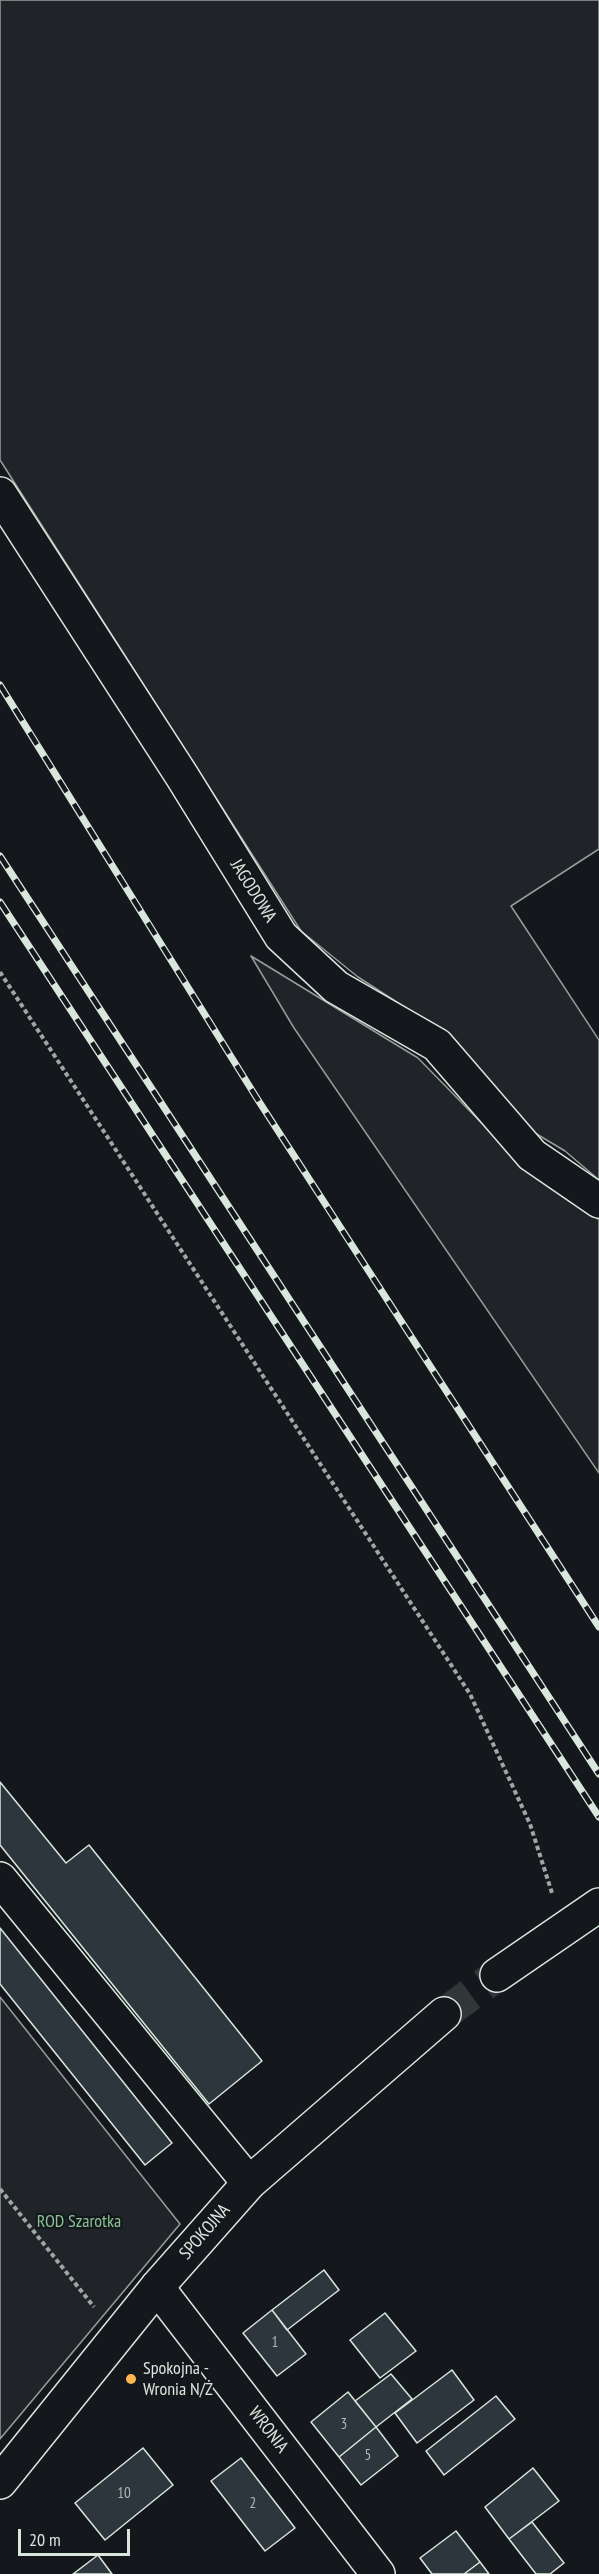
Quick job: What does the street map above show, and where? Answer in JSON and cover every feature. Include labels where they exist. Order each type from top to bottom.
[{"type":"street","name":"JAGODOWA","points":[[0,494],[182,776],[281,936],[336,987],[437,1045],[532,1155],[599,1201]]},
{"type":"street","points":[[0,1879],[249,2183]]},
{"type":"street","points":[[497,1975],[599,1905]]},
{"type":"street","name":"SPOKOJNA","points":[[0,2482],[157,2287],[249,2183],[444,2014]]},
{"type":"street","name":"WRONIA","points":[[157,2287],[378,2574]]},
{"type":"path","points":[[0,972],[470,1694],[530,1824],[563,1928]]},
{"type":"path","points":[[0,2189],[118,2335]]},
{"type":"green space","points":[[0,0],[599,0],[599,849],[511,906],[599,1040],[599,1180],[565,1151],[530,1130],[454,1039],[358,977],[301,931],[0,460]]},
{"type":"green space","points":[[251,956],[418,1058],[508,1150],[599,1220],[599,1473],[294,1028]]},
{"type":"green space","name":"ROD Szarotka","points":[[0,1997],[180,2224],[0,2439]]},
{"type":"building","points":[[0,1782],[66,1863],[89,1845],[262,2061],[209,2104],[0,1845]]},
{"type":"building","points":[[0,1928],[172,2143],[145,2165],[0,1984]]},
{"type":"building","points":[[324,2270],[339,2290],[287,2330],[272,2310]]},
{"type":"building","points":[[272,2310],[306,2354],[277,2376],[243,2333]]},
{"type":"building","points":[[385,2313],[416,2351],[380,2378],[350,2340]]},
{"type":"building","points":[[452,2370],[474,2400],[417,2443],[395,2413]]},
{"type":"building","points":[[391,2374],[412,2399],[376,2427],[355,2401]]},
{"type":"building","points":[[348,2392],[376,2427],[339,2457],[311,2422]]},
{"type":"building","points":[[496,2396],[515,2419],[444,2475],[426,2451]]},
{"type":"building","points":[[376,2427],[398,2456],[361,2485],[339,2457]]},
{"type":"building","points":[[143,2448],[173,2485],[105,2540],[75,2503]]},
{"type":"building","points":[[241,2458],[295,2528],[265,2551],[211,2481]]},
{"type":"building","points":[[533,2468],[559,2501],[509,2539],[485,2507]]},
{"type":"building","points":[[532,2522],[564,2563],[550,2574],[536,2574],[509,2539]]},
{"type":"building","points":[[456,2531],[480,2562],[464,2574],[432,2574],[420,2558]]},
{"type":"building","points":[[98,2555],[112,2574],[73,2574]]},
{"type":"building","points":[[480,2562],[489,2574],[464,2574]]},
{"type":"tunnel","points":[[444,2014],[497,1975]]},
{"type":"railway","points":[[0,685],[258,1100],[599,1627]]},
{"type":"railway","points":[[0,856],[599,1774]]},
{"type":"railway","points":[[0,902],[599,1817]]},
{"type":"place","name":"Spokojna - Wronia N/Ż","points":[[131,2379]]}]
